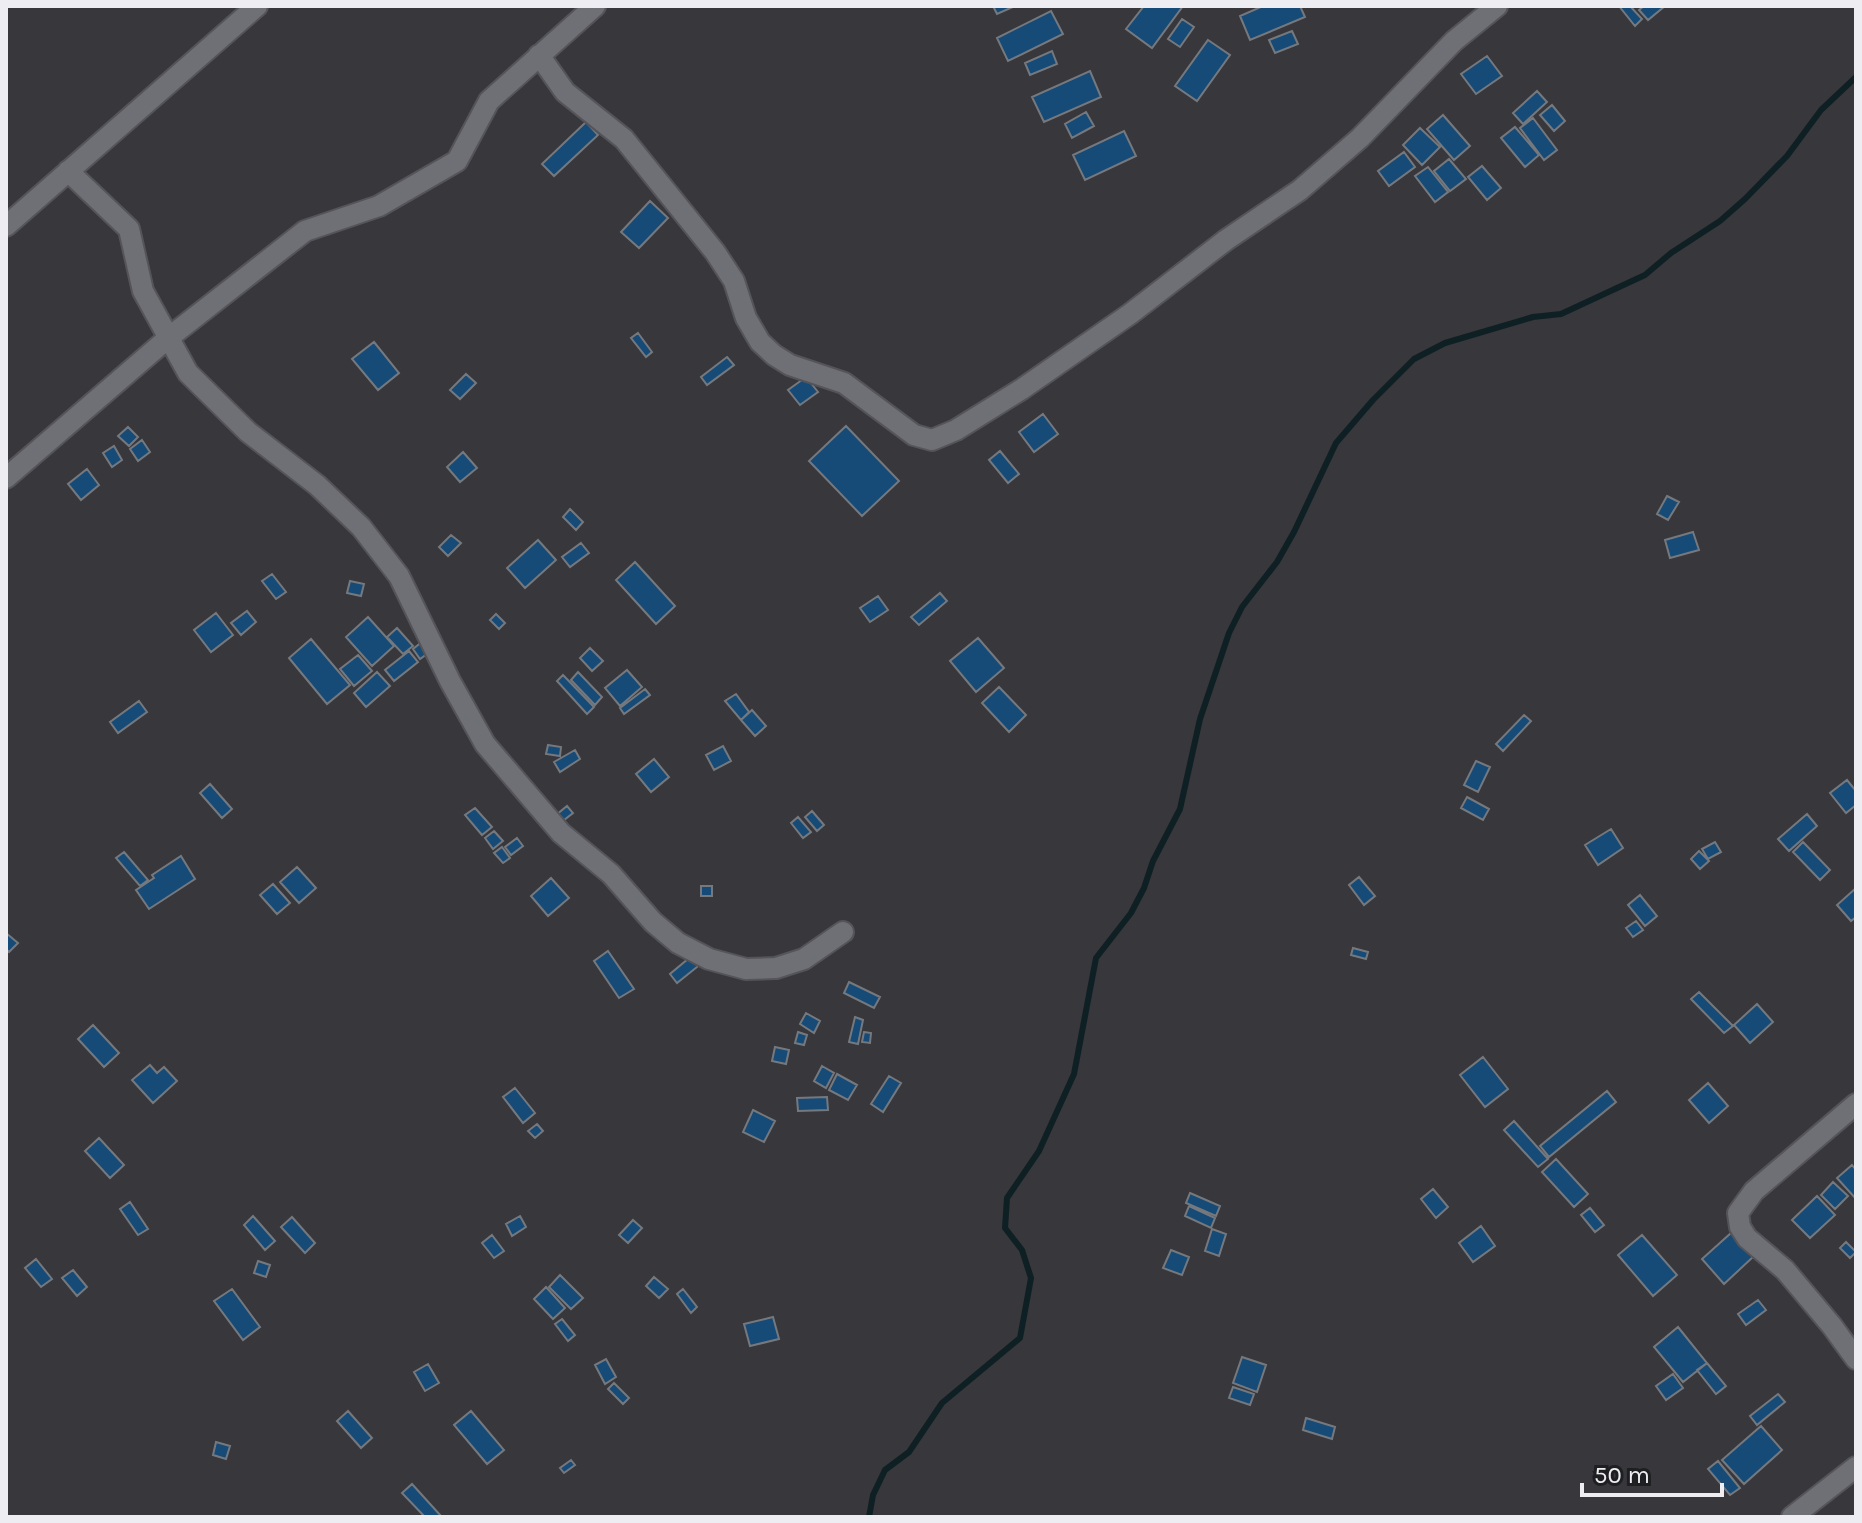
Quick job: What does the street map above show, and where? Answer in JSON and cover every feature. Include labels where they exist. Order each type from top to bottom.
[{"type":"street","points":[[6,226],[257,6]]},
{"type":"street","points":[[6,478],[167,339],[305,231],[379,206],[457,161],[489,101],[595,6]]},
{"type":"street","points":[[539,55],[565,92],[624,139],[715,252],[734,281],[746,318],[760,342],[790,365],[844,383],[914,435],[932,440],[956,430],[1022,389],[1130,314],[1226,240],[1300,190],[1360,138],[1454,41],[1497,6]]},
{"type":"street","points":[[68,171],[129,229],[143,291],[188,373],[248,432],[317,485],[361,527],[399,576],[450,681],[485,744],[561,833],[611,874],[653,922],[678,943],[709,959],[746,969],[776,968],[804,959],[843,932]]},
{"type":"street","points":[[1856,1104],[1754,1191],[1738,1213],[1740,1227],[1747,1238],[1785,1270],[1856,1359]]},
{"type":"street","points":[[1792,1517],[1856,1467]]},
{"type":"building","points":[[993,6],[1015,6],[997,14]]},
{"type":"building","points":[[1144,6],[1183,6],[1152,48],[1126,29]]},
{"type":"building","points":[[1263,6],[1300,6],[1305,17],[1250,40],[1240,16]]},
{"type":"building","points":[[1619,6],[1630,6],[1642,19],[1635,26]]},
{"type":"building","points":[[1644,6],[1665,6],[1648,20],[1639,10]]},
{"type":"building","points":[[1051,11],[1063,34],[1008,61],[997,38]]},
{"type":"building","points":[[1182,19],[1194,27],[1180,47],[1168,39]]},
{"type":"building","points":[[1292,31],[1298,44],[1275,53],[1269,40]]},
{"type":"building","points":[[1208,40],[1230,55],[1197,101],[1175,86]]},
{"type":"building","points":[[1052,51],[1057,64],[1030,75],[1025,63]]},
{"type":"building","points":[[1487,56],[1502,76],[1476,94],[1461,74]]},
{"type":"building","points":[[1090,71],[1101,97],[1044,122],[1032,97]]},
{"type":"building","points":[[1537,91],[1547,102],[1523,124],[1513,113]]},
{"type":"building","points":[[1552,105],[1565,121],[1554,131],[1540,115]]},
{"type":"building","points":[[1086,112],[1094,126],[1072,138],[1065,124]]},
{"type":"building","points":[[1443,115],[1470,146],[1454,160],[1427,129]]},
{"type":"building","points":[[1533,118],[1557,150],[1544,160],[1520,128]]},
{"type":"building","points":[[586,122],[598,135],[554,176],[542,164]]},
{"type":"building","points":[[1515,127],[1539,155],[1525,167],[1501,138]]},
{"type":"building","points":[[1420,128],[1440,147],[1422,165],[1403,145]]},
{"type":"building","points":[[1124,131],[1136,156],[1085,180],[1073,155]]},
{"type":"building","points":[[1404,152],[1415,167],[1389,186],[1378,171]]},
{"type":"building","points":[[1449,159],[1466,179],[1450,191],[1434,171]]},
{"type":"building","points":[[1482,166],[1501,188],[1487,200],[1468,177]]},
{"type":"building","points":[[1428,167],[1448,192],[1435,202],[1415,176]]},
{"type":"building","points":[[650,201],[668,218],[639,248],[621,232]]},
{"type":"building","points":[[638,333],[652,352],[646,357],[631,338]]},
{"type":"building","points":[[374,342],[399,373],[378,390],[352,359]]},
{"type":"building","points":[[727,357],[734,365],[707,385],[701,377]]},
{"type":"building","points":[[466,374],[476,383],[460,399],[450,390]]},
{"type":"building","points":[[806,377],[818,392],[800,405],[788,390]]},
{"type":"building","points":[[1043,414],[1058,434],[1034,452],[1019,432]]},
{"type":"building","points":[[846,426],[899,481],[862,516],[809,461]]},
{"type":"building","points":[[128,427],[138,437],[129,446],[118,436]]},
{"type":"building","points":[[142,440],[150,452],[138,461],[130,449]]},
{"type":"building","points":[[114,446],[122,460],[112,467],[103,453]]},
{"type":"building","points":[[1000,451],[1019,474],[1008,483],[989,460]]},
{"type":"building","points":[[463,452],[477,468],[460,482],[447,467]]},
{"type":"building","points":[[87,469],[99,485],[81,500],[68,484]]},
{"type":"building","points":[[1667,496],[1679,502],[1668,520],[1657,514]]},
{"type":"building","points":[[570,509],[583,522],[576,530],[563,517]]},
{"type":"building","points":[[1693,532],[1699,550],[1670,558],[1665,540]]},
{"type":"building","points":[[451,535],[461,543],[448,556],[439,547]]},
{"type":"building","points":[[538,540],[556,560],[525,588],[507,568]]},
{"type":"building","points":[[581,543],[589,553],[570,567],[562,557]]},
{"type":"building","points":[[635,562],[675,606],[656,624],[616,580]]},
{"type":"building","points":[[272,574],[286,592],[276,599],[262,581]]},
{"type":"building","points":[[350,581],[364,584],[361,596],[347,593]]},
{"type":"building","points":[[940,593],[947,601],[919,625],[911,617]]},
{"type":"building","points":[[878,596],[888,610],[870,622],[860,608]]},
{"type":"building","points":[[247,611],[256,622],[241,635],[231,623]]},
{"type":"building","points":[[216,613],[233,635],[211,652],[194,630]]},
{"type":"building","points":[[496,614],[505,623],[499,629],[490,620]]},
{"type":"building","points":[[368,617],[394,646],[372,666],[346,637]]},
{"type":"building","points":[[397,628],[413,646],[403,654],[387,637]]},
{"type":"building","points":[[427,638],[435,648],[420,659],[413,649]]},
{"type":"building","points":[[978,638],[1004,668],[976,692],[950,661]]},
{"type":"building","points":[[311,639],[350,685],[327,704],[289,658]]},
{"type":"building","points":[[590,648],[603,661],[592,671],[580,658]]},
{"type":"building","points":[[409,651],[418,662],[394,681],[385,670]]},
{"type":"building","points":[[358,655],[372,671],[354,686],[340,669]]},
{"type":"building","points":[[627,670],[642,687],[620,706],[605,688]]},
{"type":"building","points":[[377,672],[390,686],[366,707],[354,693]]},
{"type":"building","points":[[578,672],[602,697],[595,705],[571,680]]},
{"type":"building","points":[[563,675],[594,707],[587,714],[557,681]]},
{"type":"building","points":[[999,687],[1026,715],[1009,732],[982,703]]},
{"type":"building","points":[[645,689],[650,695],[624,714],[620,708]]},
{"type":"building","points":[[736,694],[749,712],[741,720],[725,701]]},
{"type":"building","points":[[139,701],[147,712],[118,733],[110,722]]},
{"type":"building","points":[[752,710],[766,726],[755,736],[741,720]]},
{"type":"building","points":[[1524,715],[1531,721],[1503,751],[1496,744]]},
{"type":"building","points":[[548,745],[561,747],[560,756],[546,754]]},
{"type":"building","points":[[723,746],[731,761],[714,770],[706,755]]},
{"type":"building","points":[[575,750],[580,759],[560,772],[554,762]]},
{"type":"building","points":[[654,759],[669,777],[651,792],[636,774]]},
{"type":"building","points":[[1476,761],[1490,767],[1478,792],[1464,785]]},
{"type":"building","points":[[1847,780],[1856,791],[1856,805],[1846,813],[1830,793]]},
{"type":"building","points":[[210,784],[232,809],[222,818],[200,793]]},
{"type":"building","points":[[1467,797],[1489,809],[1483,820],[1461,808]]},
{"type":"building","points":[[567,806],[573,813],[550,831],[544,825]]},
{"type":"building","points":[[475,808],[492,827],[482,835],[465,815]]},
{"type":"building","points":[[812,811],[824,825],[817,831],[805,817]]},
{"type":"building","points":[[1807,814],[1817,826],[1789,851],[1778,839]]},
{"type":"building","points":[[798,817],[811,832],[803,838],[791,823]]},
{"type":"building","points":[[1611,829],[1623,848],[1598,865],[1585,845]]},
{"type":"building","points":[[494,831],[503,841],[493,849],[485,838]]},
{"type":"building","points":[[517,838],[523,846],[511,855],[505,847]]},
{"type":"building","points":[[1715,842],[1721,852],[1708,859],[1702,849]]},
{"type":"building","points":[[1803,842],[1830,870],[1820,880],[1793,852]]},
{"type":"building","points":[[502,847],[510,858],[503,863],[494,853]]},
{"type":"building","points":[[1699,851],[1709,861],[1700,869],[1691,859]]},
{"type":"building","points":[[124,852],[148,880],[140,886],[116,858]]},
{"type":"building","points":[[181,856],[195,879],[149,909],[136,890]]},
{"type":"building","points":[[297,867],[316,888],[299,903],[280,882]]},
{"type":"building","points":[[1359,877],[1375,896],[1364,905],[1349,885]]},
{"type":"building","points":[[551,878],[569,898],[548,916],[531,896]]},
{"type":"building","points":[[273,884],[290,903],[277,914],[260,895]]},
{"type":"building","points":[[701,886],[712,886],[712,896],[701,896]]},
{"type":"building","points":[[1856,888],[1856,917],[1851,921],[1837,905]]},
{"type":"building","points":[[1640,895],[1657,916],[1645,926],[1628,905]]},
{"type":"building","points":[[1636,921],[1643,930],[1633,937],[1626,928]]},
{"type":"building","points":[[6,933],[18,943],[9,952],[6,949]]},
{"type":"building","points":[[1353,948],[1368,952],[1366,959],[1351,955]]},
{"type":"building","points":[[608,951],[634,989],[619,998],[594,961]]},
{"type":"building","points":[[694,954],[702,963],[677,983],[670,974]]},
{"type":"building","points":[[849,982],[880,997],[874,1008],[844,993]]},
{"type":"building","points":[[1699,992],[1733,1026],[1724,1033],[1691,999]]},
{"type":"building","points":[[1757,1004],[1773,1022],[1750,1043],[1734,1025]]},
{"type":"building","points":[[806,1013],[820,1021],[814,1033],[800,1024]]},
{"type":"building","points":[[855,1017],[863,1020],[858,1044],[849,1042]]},
{"type":"building","points":[[93,1025],[119,1053],[104,1067],[78,1039]]},
{"type":"building","points":[[798,1032],[807,1035],[804,1045],[795,1043]]},
{"type":"building","points":[[864,1032],[871,1033],[870,1043],[862,1042]]},
{"type":"building","points":[[775,1047],[789,1050],[786,1064],[772,1061]]},
{"type":"building","points":[[1483,1057],[1508,1089],[1485,1107],[1460,1075]]},
{"type":"building","points":[[150,1065],[157,1073],[164,1067],[177,1081],[153,1103],[132,1080]]},
{"type":"building","points":[[822,1066],[834,1073],[826,1088],[814,1081]]},
{"type":"building","points":[[837,1074],[857,1085],[848,1100],[829,1090]]},
{"type":"building","points":[[889,1076],[901,1083],[883,1112],[871,1104]]},
{"type":"building","points":[[1708,1083],[1728,1106],[1709,1123],[1689,1100]]},
{"type":"building","points":[[515,1088],[535,1113],[523,1123],[503,1097]]},
{"type":"building","points":[[1607,1091],[1616,1102],[1549,1157],[1540,1146]]},
{"type":"building","points":[[827,1097],[828,1110],[798,1111],[797,1098]]},
{"type":"building","points":[[753,1110],[775,1121],[764,1142],[743,1132]]},
{"type":"building","points":[[1514,1121],[1548,1159],[1538,1167],[1504,1130]]},
{"type":"building","points":[[537,1124],[543,1131],[535,1138],[528,1131]]},
{"type":"building","points":[[99,1138],[124,1165],[110,1178],[85,1151]]},
{"type":"building","points":[[1556,1159],[1588,1194],[1574,1207],[1542,1172]]},
{"type":"building","points":[[1852,1165],[1856,1170],[1856,1199],[1837,1178]]},
{"type":"building","points":[[1833,1182],[1848,1196],[1835,1209],[1821,1195]]},
{"type":"building","points":[[1433,1189],[1448,1207],[1436,1218],[1421,1199]]},
{"type":"building","points":[[1190,1193],[1220,1206],[1216,1216],[1186,1203]]},
{"type":"building","points":[[1817,1196],[1835,1215],[1810,1238],[1792,1220]]},
{"type":"building","points":[[130,1202],[148,1229],[138,1235],[120,1209]]},
{"type":"building","points":[[1189,1206],[1215,1218],[1211,1228],[1185,1216]]},
{"type":"building","points":[[1590,1208],[1604,1225],[1595,1232],[1581,1215]]},
{"type":"building","points":[[253,1216],[275,1241],[265,1250],[244,1225]]},
{"type":"building","points":[[520,1216],[526,1227],[512,1236],[506,1224]]},
{"type":"building","points":[[292,1217],[315,1243],[305,1253],[281,1227]]},
{"type":"building","points":[[633,1220],[642,1228],[628,1243],[619,1235]]},
{"type":"building","points":[[1481,1226],[1495,1246],[1473,1262],[1459,1243]]},
{"type":"building","points":[[1212,1229],[1226,1234],[1219,1256],[1205,1251]]},
{"type":"building","points":[[1731,1233],[1753,1257],[1724,1284],[1702,1259]]},
{"type":"building","points":[[492,1235],[504,1251],[494,1258],[482,1243]]},
{"type":"building","points":[[1642,1235],[1677,1275],[1653,1296],[1618,1255]]},
{"type":"building","points":[[1846,1242],[1856,1252],[1850,1258],[1840,1248]]},
{"type":"building","points":[[1171,1250],[1189,1257],[1182,1275],[1163,1268]]},
{"type":"building","points":[[36,1259],[52,1279],[41,1287],[25,1268]]},
{"type":"building","points":[[258,1261],[270,1265],[266,1277],[254,1273]]},
{"type":"building","points":[[73,1270],[87,1287],[77,1296],[62,1278]]},
{"type":"building","points":[[560,1275],[583,1298],[571,1309],[549,1287]]},
{"type":"building","points":[[654,1277],[668,1289],[659,1298],[646,1286]]},
{"type":"building","points":[[546,1287],[565,1308],[553,1319],[534,1299]]},
{"type":"building","points":[[232,1289],[260,1327],[243,1340],[214,1301]]},
{"type":"building","points":[[683,1289],[697,1307],[691,1313],[677,1294]]},
{"type":"building","points":[[1758,1300],[1766,1310],[1746,1325],[1738,1314]]},
{"type":"building","points":[[773,1317],[779,1339],[750,1346],[744,1324]]},
{"type":"building","points":[[562,1319],[575,1335],[568,1341],[555,1324]]},
{"type":"building","points":[[1678,1327],[1707,1363],[1683,1382],[1654,1347]]},
{"type":"building","points":[[1242,1357],[1266,1365],[1257,1392],[1233,1383]]},
{"type":"building","points":[[606,1359],[616,1377],[605,1384],[595,1365]]},
{"type":"building","points":[[1707,1363],[1726,1386],[1716,1394],[1697,1370]]},
{"type":"building","points":[[428,1364],[439,1383],[425,1391],[414,1372]]},
{"type":"building","points":[[1673,1374],[1683,1388],[1666,1400],[1656,1386]]},
{"type":"building","points":[[614,1383],[629,1398],[623,1404],[608,1389]]},
{"type":"building","points":[[1233,1387],[1254,1394],[1250,1405],[1229,1398]]},
{"type":"building","points":[[1778,1394],[1785,1402],[1757,1425],[1750,1416]]},
{"type":"building","points":[[348,1411],[372,1438],[361,1448],[337,1421]]},
{"type":"building","points":[[471,1411],[504,1450],[487,1464],[454,1425]]},
{"type":"building","points":[[1306,1418],[1335,1427],[1332,1439],[1303,1430]]},
{"type":"building","points":[[1761,1426],[1782,1450],[1744,1484],[1722,1460]]},
{"type":"building","points":[[216,1442],[230,1446],[226,1459],[213,1455]]},
{"type":"building","points":[[571,1460],[575,1465],[564,1473],[560,1468]]},
{"type":"building","points":[[1718,1461],[1740,1488],[1730,1495],[1708,1469]]},
{"type":"building","points":[[412,1484],[440,1517],[425,1517],[402,1493]]},
{"type":"waterway","points":[[869,1517],[873,1495],[885,1470],[909,1452],[942,1403],[1020,1338],[1031,1278],[1022,1250],[1005,1228],[1007,1198],[1039,1151],[1074,1074],[1096,958],[1131,913],[1180,809],[1200,719],[1229,633],[1242,607],[1277,562],[1294,532],[1336,443],[1414,359],[1445,343],[1533,317],[1561,314],[1645,275],[1745,199],[1787,156],[1821,110],[1856,77]]}]
